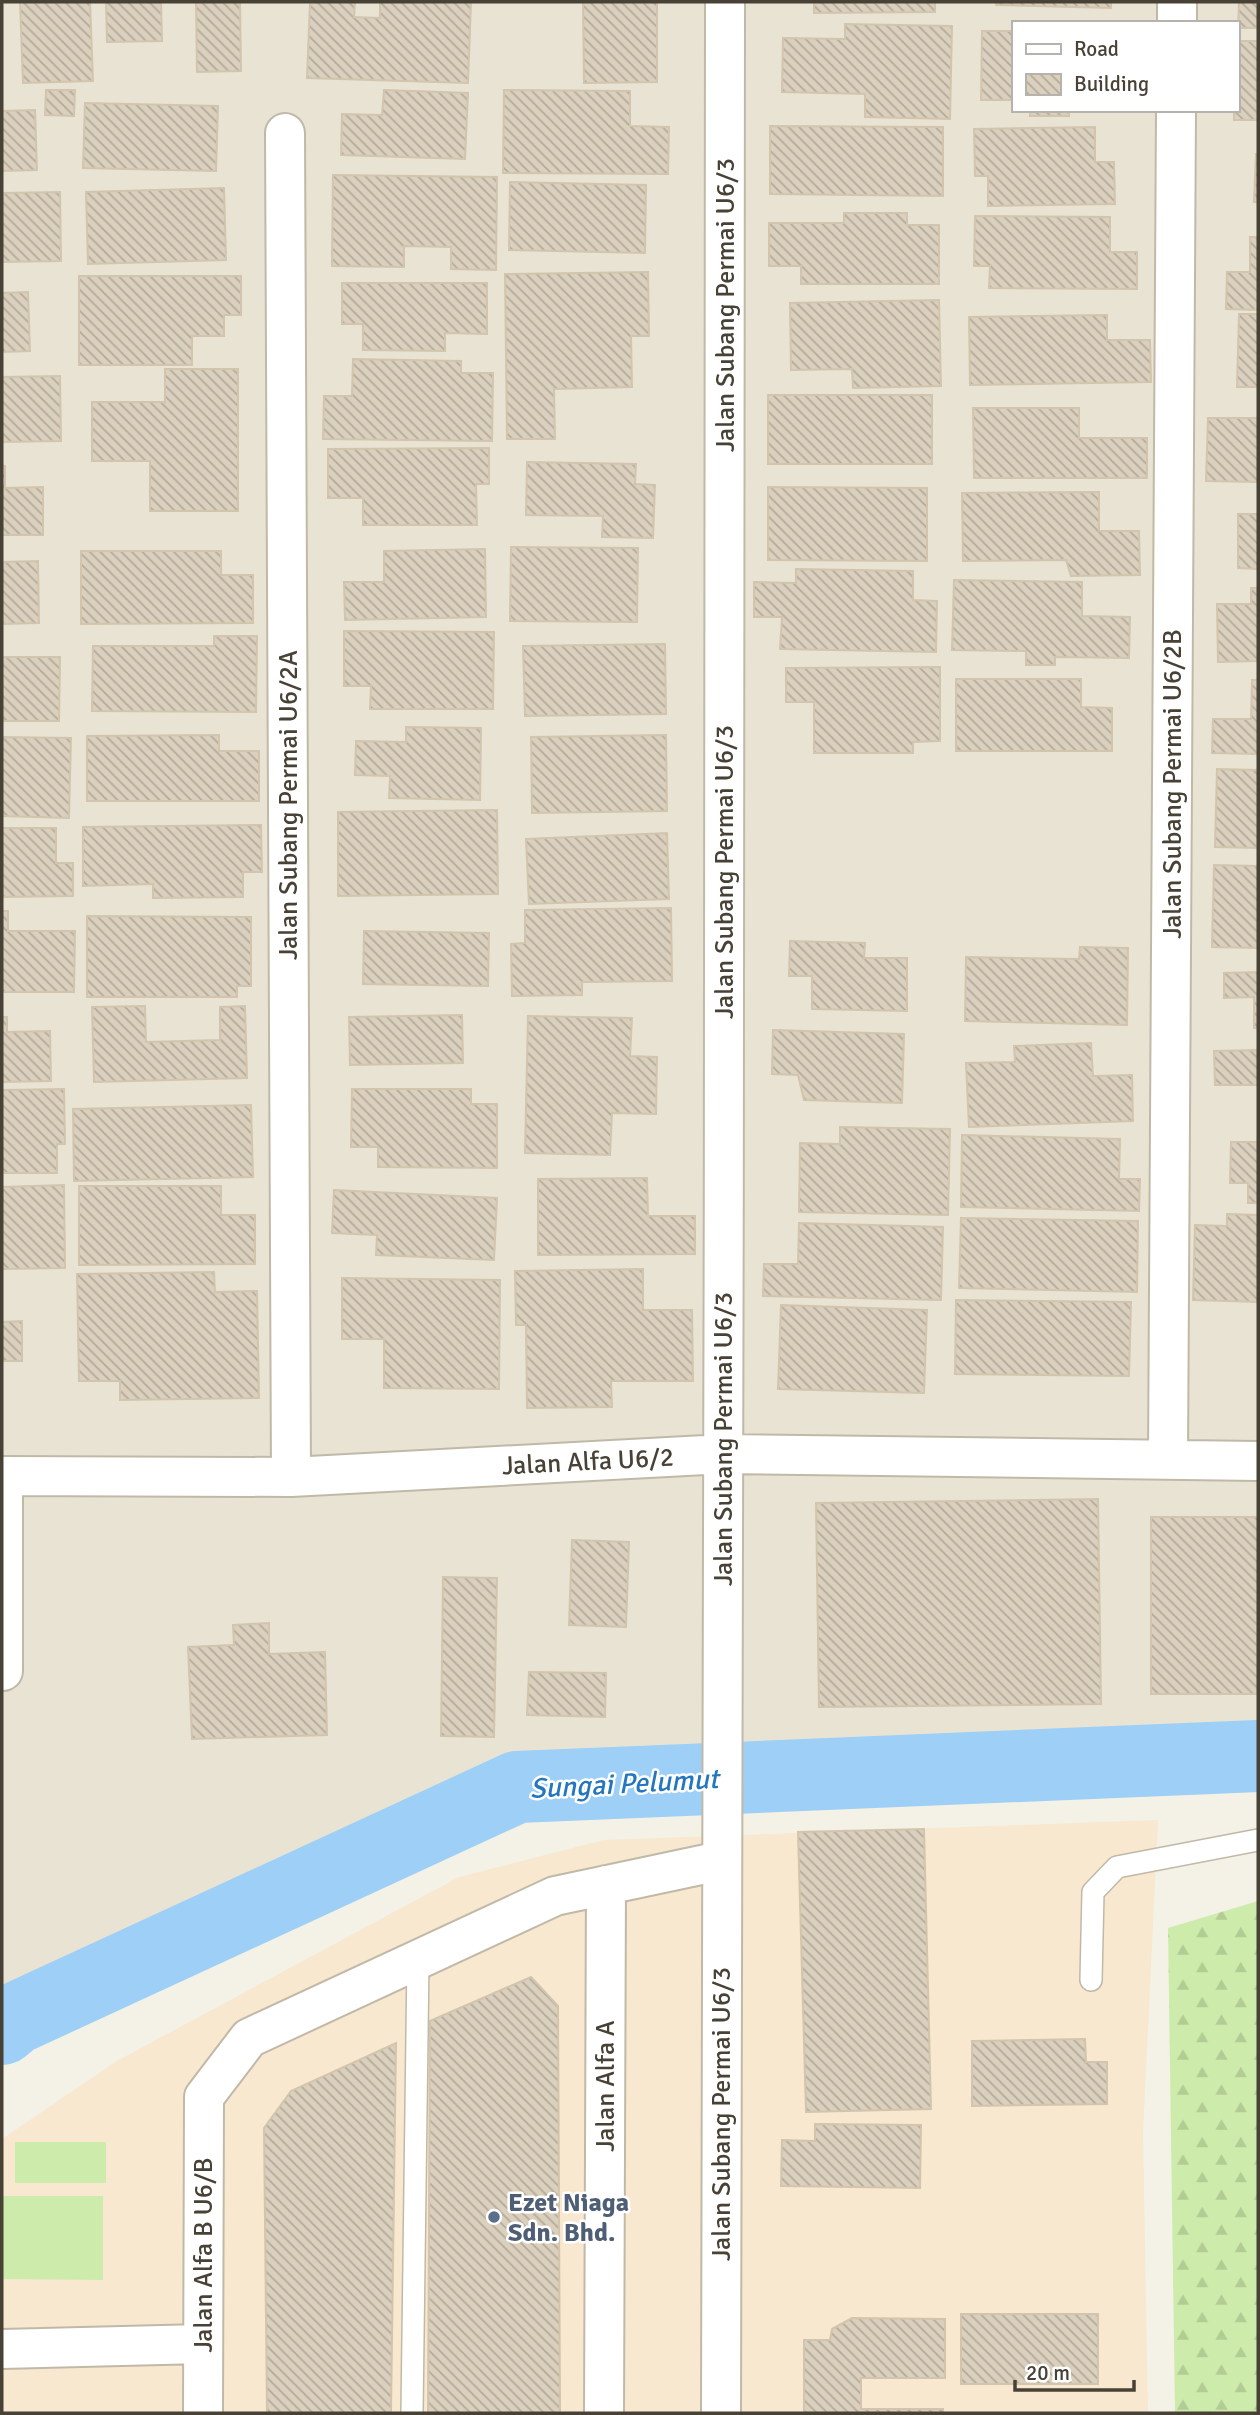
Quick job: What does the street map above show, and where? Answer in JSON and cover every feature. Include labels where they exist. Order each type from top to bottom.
[{"type":"street","name":"Jalan Subang Permai U6/3","points":[[722,2413],[719,1814],[724,1454],[725,2]]},
{"type":"street","points":[[1177,2],[1177,21]]},
{"type":"street","name":"Jalan Subang Permai U6/2B","points":[[1168,1458],[1176,112]]},
{"type":"street","name":"Jalan Subang Permai U6/2A","points":[[285,133],[291,1477]]},
{"type":"street","name":"Jalan Alfa U6/2","points":[[2,1476],[291,1477],[724,1454],[1258,1461]]},
{"type":"street","points":[[2,1476],[3,1671]]},
{"type":"street","points":[[418,1959],[555,1896],[720,1861]]},
{"type":"street","name":"Jalan Alfa A","points":[[604,2413],[606,1885]]},
{"type":"street","name":"Jalan Alfa B U6/B","points":[[203,2413],[204,2097],[249,2038],[418,1959]]},
{"type":"street","points":[[2,2349],[202,2344]]},
{"type":"lane","points":[[1091,1980],[1093,1892],[1117,1867],[1258,1840]]},
{"type":"lane","points":[[412,2413],[418,1959]]},
{"type":"shaded area","points":[[2,2],[1258,2],[1258,1744],[1164,1760],[608,1783],[257,1907],[2,2024]]},
{"type":"shaded area","points":[[1158,1820],[1143,2132],[1148,2413],[2,2413],[2,2139],[117,2061],[459,1877],[604,1840]]},
{"type":"green space","points":[[1258,1901],[1258,2413],[1175,2413],[1168,1928]]},
{"type":"green space","points":[[15,2142],[106,2142],[106,2183],[15,2183]]},
{"type":"green space","points":[[2,2196],[103,2196],[103,2280],[2,2279]]},
{"type":"building","points":[[20,2],[90,2],[93,81],[23,83]]},
{"type":"building","points":[[106,2],[161,2],[162,41],[107,42]]},
{"type":"building","points":[[196,2],[240,2],[241,71],[197,72]]},
{"type":"building","points":[[310,2],[355,2],[354,17],[380,18],[380,2],[471,2],[468,83],[307,78]]},
{"type":"building","points":[[583,2],[657,2],[657,82],[584,83]]},
{"type":"building","points":[[814,2],[935,2],[935,12],[814,13]]},
{"type":"building","points":[[996,2],[1111,2],[1111,8],[996,5]]},
{"type":"building","points":[[1239,2],[1258,2],[1258,28],[1239,28]]},
{"type":"building","points":[[845,24],[952,26],[950,119],[865,117],[865,94],[782,92],[783,38],[845,39]]},
{"type":"building","points":[[982,31],[1012,31],[1012,100],[981,100]]},
{"type":"building","points":[[1239,41],[1258,41],[1258,120],[1234,120],[1234,112],[1239,112]]},
{"type":"building","points":[[46,90],[75,90],[74,116],[45,115]]},
{"type":"building","points":[[384,90],[468,93],[465,159],[341,155],[342,114],[382,115]]},
{"type":"building","points":[[504,90],[630,91],[630,126],[669,127],[668,174],[503,173]]},
{"type":"building","points":[[85,103],[218,106],[216,171],[83,168]]},
{"type":"building","points":[[35,110],[37,170],[2,171],[2,111]]},
{"type":"building","points":[[1030,112],[1069,112],[1069,116],[1030,116]]},
{"type":"building","points":[[770,126],[943,127],[943,196],[770,194]]},
{"type":"building","points":[[1095,127],[1095,162],[1114,162],[1115,204],[988,206],[988,176],[975,176],[974,129]]},
{"type":"building","points":[[1256,154],[1258,202],[1254,202]]},
{"type":"building","points":[[333,175],[497,177],[496,270],[451,269],[451,247],[404,246],[404,267],[332,266]]},
{"type":"building","points":[[510,182],[646,185],[645,253],[509,250]]},
{"type":"building","points":[[224,188],[226,260],[88,264],[86,192]]},
{"type":"building","points":[[60,192],[61,261],[2,262],[2,193]]},
{"type":"building","points":[[844,213],[907,213],[907,225],[939,225],[939,284],[801,284],[801,266],[769,266],[769,223],[844,223]]},
{"type":"building","points":[[975,216],[1110,217],[1110,252],[1137,252],[1137,289],[989,288],[990,266],[974,266]]},
{"type":"building","points":[[1250,237],[1258,237],[1258,310],[1226,309],[1227,272],[1250,272]]},
{"type":"building","points":[[648,272],[649,336],[631,336],[632,387],[554,389],[555,439],[507,439],[505,274]]},
{"type":"building","points":[[79,276],[241,276],[241,315],[224,315],[224,336],[192,336],[192,365],[79,365]]},
{"type":"building","points":[[342,283],[487,283],[487,334],[445,333],[445,351],[363,350],[363,324],[342,324]]},
{"type":"building","points":[[28,292],[30,351],[2,352],[2,293]]},
{"type":"building","points":[[939,300],[941,386],[853,388],[852,369],[791,370],[790,303]]},
{"type":"building","points":[[1239,314],[1258,314],[1258,387],[1237,387]]},
{"type":"building","points":[[1107,315],[1107,340],[1150,340],[1151,382],[970,385],[969,317]]},
{"type":"building","points":[[353,359],[461,361],[461,373],[493,373],[492,441],[323,439],[324,396],[352,396]]},
{"type":"building","points":[[165,369],[238,369],[238,511],[150,511],[150,461],[92,461],[92,402],[165,402]]},
{"type":"building","points":[[60,376],[61,441],[2,442],[2,377]]},
{"type":"building","points":[[768,395],[932,395],[932,464],[768,464]]},
{"type":"building","points":[[973,408],[1079,408],[1079,438],[1147,438],[1147,478],[974,478]]},
{"type":"building","points":[[1208,418],[1258,418],[1258,482],[1206,481]]},
{"type":"building","points":[[489,448],[489,484],[476,484],[477,525],[363,525],[363,498],[328,498],[328,449]]},
{"type":"building","points":[[527,462],[636,464],[635,484],[655,485],[653,538],[602,537],[603,516],[526,515]]},
{"type":"building","points":[[2,466],[5,466],[5,488],[43,487],[43,535],[2,535]]},
{"type":"building","points":[[768,487],[927,488],[927,561],[768,560]]},
{"type":"building","points":[[1099,492],[1099,531],[1139,531],[1140,575],[1071,576],[1066,560],[963,561],[962,493]]},
{"type":"building","points":[[1238,514],[1258,514],[1258,569],[1238,568]]},
{"type":"building","points":[[511,547],[638,548],[637,622],[510,621]]},
{"type":"building","points":[[485,549],[486,617],[345,620],[344,582],[384,582],[384,551]]},
{"type":"building","points":[[81,551],[221,551],[221,575],[253,575],[253,623],[81,624]]},
{"type":"building","points":[[38,561],[39,623],[2,624],[2,562]]},
{"type":"building","points":[[796,569],[913,571],[913,600],[937,601],[936,652],[780,649],[782,617],[754,617],[754,582],[796,583]]},
{"type":"building","points":[[954,580],[1082,582],[1082,616],[1130,617],[1129,658],[1055,657],[1055,665],[1026,665],[1026,651],[952,650]]},
{"type":"building","points":[[1251,588],[1258,588],[1258,661],[1218,662],[1217,604],[1251,604]]},
{"type":"building","points":[[344,631],[494,632],[493,709],[370,709],[371,686],[344,686]]},
{"type":"building","points":[[214,636],[257,636],[256,712],[92,711],[93,646],[214,646]]},
{"type":"building","points":[[665,644],[666,714],[525,716],[523,646]]},
{"type":"building","points":[[2,657],[60,657],[59,721],[2,721]]},
{"type":"building","points":[[940,667],[940,741],[913,742],[913,753],[814,753],[814,702],[786,702],[786,668]]},
{"type":"building","points":[[956,679],[1081,679],[1081,707],[1112,708],[1112,751],[956,751]]},
{"type":"building","points":[[1252,680],[1258,680],[1258,754],[1212,753],[1213,719],[1251,719]]},
{"type":"building","points":[[406,727],[481,728],[480,800],[389,798],[390,776],[355,775],[356,741],[406,742]]},
{"type":"building","points":[[219,735],[219,751],[259,751],[259,801],[87,801],[87,736]]},
{"type":"building","points":[[666,735],[667,811],[532,813],[531,737]]},
{"type":"building","points":[[2,737],[71,738],[69,818],[2,816]]},
{"type":"building","points":[[1217,769],[1258,770],[1258,848],[1215,847]]},
{"type":"building","points":[[497,810],[498,894],[338,896],[338,812]]},
{"type":"building","points":[[261,825],[262,872],[243,872],[243,897],[153,898],[153,884],[83,886],[83,827]]},
{"type":"building","points":[[2,828],[56,828],[56,863],[73,863],[73,896],[2,897]]},
{"type":"building","points":[[667,833],[669,899],[529,904],[526,839]]},
{"type":"building","points":[[1214,865],[1258,866],[1258,948],[1212,947]]},
{"type":"building","points":[[671,908],[672,981],[582,982],[582,995],[512,996],[511,944],[525,943],[525,910]]},
{"type":"building","points":[[2,911],[8,911],[8,931],[75,931],[74,992],[2,992]]},
{"type":"building","points":[[87,916],[251,917],[251,986],[237,986],[237,997],[87,997]]},
{"type":"building","points":[[364,931],[489,933],[488,986],[363,984]]},
{"type":"building","points":[[790,941],[865,943],[864,958],[907,958],[907,1011],[812,1009],[812,976],[789,976]]},
{"type":"building","points":[[1080,947],[1128,948],[1127,1025],[965,1021],[966,957],[1079,959]]},
{"type":"building","points":[[1258,972],[1258,1028],[1254,1028],[1254,997],[1224,998],[1224,973]]},
{"type":"building","points":[[145,1006],[146,1042],[220,1040],[220,1007],[245,1006],[247,1078],[94,1082],[92,1007]]},
{"type":"building","points":[[462,1015],[463,1063],[350,1065],[349,1017]]},
{"type":"building","points":[[528,1016],[632,1018],[630,1056],[657,1057],[656,1114],[612,1113],[610,1155],[525,1153]]},
{"type":"building","points":[[2,1017],[7,1017],[7,1032],[50,1031],[51,1081],[2,1082]]},
{"type":"building","points":[[773,1030],[904,1034],[902,1103],[804,1100],[798,1075],[772,1074]]},
{"type":"building","points":[[1091,1043],[1093,1076],[1132,1075],[1133,1121],[969,1127],[966,1063],[1015,1062],[1014,1046]]},
{"type":"building","points":[[1258,1050],[1258,1085],[1215,1085],[1214,1051]]},
{"type":"building","points":[[64,1089],[65,1144],[57,1144],[57,1173],[2,1173],[2,1090]]},
{"type":"building","points":[[352,1089],[471,1089],[471,1104],[497,1104],[497,1168],[378,1167],[378,1147],[351,1147]]},
{"type":"building","points":[[251,1105],[253,1177],[74,1181],[73,1109]]},
{"type":"building","points":[[840,1127],[950,1129],[948,1215],[799,1212],[800,1143],[840,1144]]},
{"type":"building","points":[[962,1135],[1120,1139],[1119,1179],[1140,1179],[1139,1211],[961,1207]]},
{"type":"building","points":[[1231,1142],[1258,1142],[1258,1203],[1248,1203],[1248,1183],[1230,1183]]},
{"type":"building","points":[[647,1178],[648,1216],[695,1216],[695,1254],[538,1255],[538,1179]]},
{"type":"building","points":[[64,1185],[65,1268],[2,1269],[2,1187]]},
{"type":"building","points":[[79,1186],[221,1186],[221,1215],[255,1215],[255,1264],[79,1265]]},
{"type":"building","points":[[334,1190],[497,1198],[494,1260],[376,1255],[377,1235],[332,1233]]},
{"type":"building","points":[[1227,1214],[1258,1215],[1258,1302],[1193,1300],[1195,1225],[1227,1226]]},
{"type":"building","points":[[961,1218],[1138,1221],[1137,1292],[959,1288]]},
{"type":"building","points":[[799,1223],[943,1227],[941,1300],[763,1296],[764,1264],[798,1264]]},
{"type":"building","points":[[643,1269],[643,1310],[692,1310],[693,1381],[611,1381],[612,1407],[527,1408],[526,1325],[516,1325],[515,1271]]},
{"type":"building","points":[[214,1272],[215,1292],[257,1291],[259,1398],[120,1400],[120,1381],[79,1381],[77,1274]]},
{"type":"building","points":[[342,1278],[500,1280],[499,1389],[384,1388],[384,1339],[342,1339]]},
{"type":"building","points":[[956,1300],[1131,1302],[1129,1376],[955,1374]]},
{"type":"building","points":[[781,1305],[927,1310],[924,1393],[778,1389]]},
{"type":"building","points":[[22,1321],[22,1361],[2,1361],[2,1322]]},
{"type":"building","points":[[1098,1499],[1101,1704],[819,1707],[816,1503]]},
{"type":"building","points":[[1151,1517],[1258,1517],[1258,1694],[1151,1694]]},
{"type":"building","points":[[572,1540],[629,1542],[626,1627],[569,1625]]},
{"type":"building","points":[[443,1577],[497,1578],[494,1737],[441,1736]]},
{"type":"building","points":[[269,1623],[269,1654],[325,1652],[327,1735],[192,1739],[188,1647],[234,1645],[233,1625]]},
{"type":"building","points":[[529,1672],[606,1673],[605,1717],[527,1715]]},
{"type":"building","points":[[924,1829],[931,2109],[806,2112],[798,1832]]},
{"type":"building","name":"Ezet Niaga Sdn. Bhd.","points":[[531,1977],[558,2006],[560,2413],[428,2413],[430,2021]]},
{"type":"building","points":[[1085,2039],[1086,2062],[1107,2062],[1107,2104],[972,2106],[972,2041]]},
{"type":"building","points":[[396,2043],[391,2413],[267,2413],[264,2128],[291,2091]]},
{"type":"building","points":[[815,2124],[921,2125],[920,2188],[781,2186],[782,2140],[815,2141]]},
{"type":"building","points":[[961,2314],[1098,2314],[1098,2384],[961,2384]]},
{"type":"building","points":[[852,2318],[945,2319],[945,2378],[861,2378],[861,2409],[943,2409],[943,2413],[804,2413],[804,2340],[830,2340],[832,2329]]},
{"type":"waterway","name":"Sungai Pelumut","points":[[2,2029],[14,2019],[517,1787],[1258,1756]]},
{"type":"place","name":"Ezet Niaga Sdn. Bhd.","points":[[494,2217]]}]
